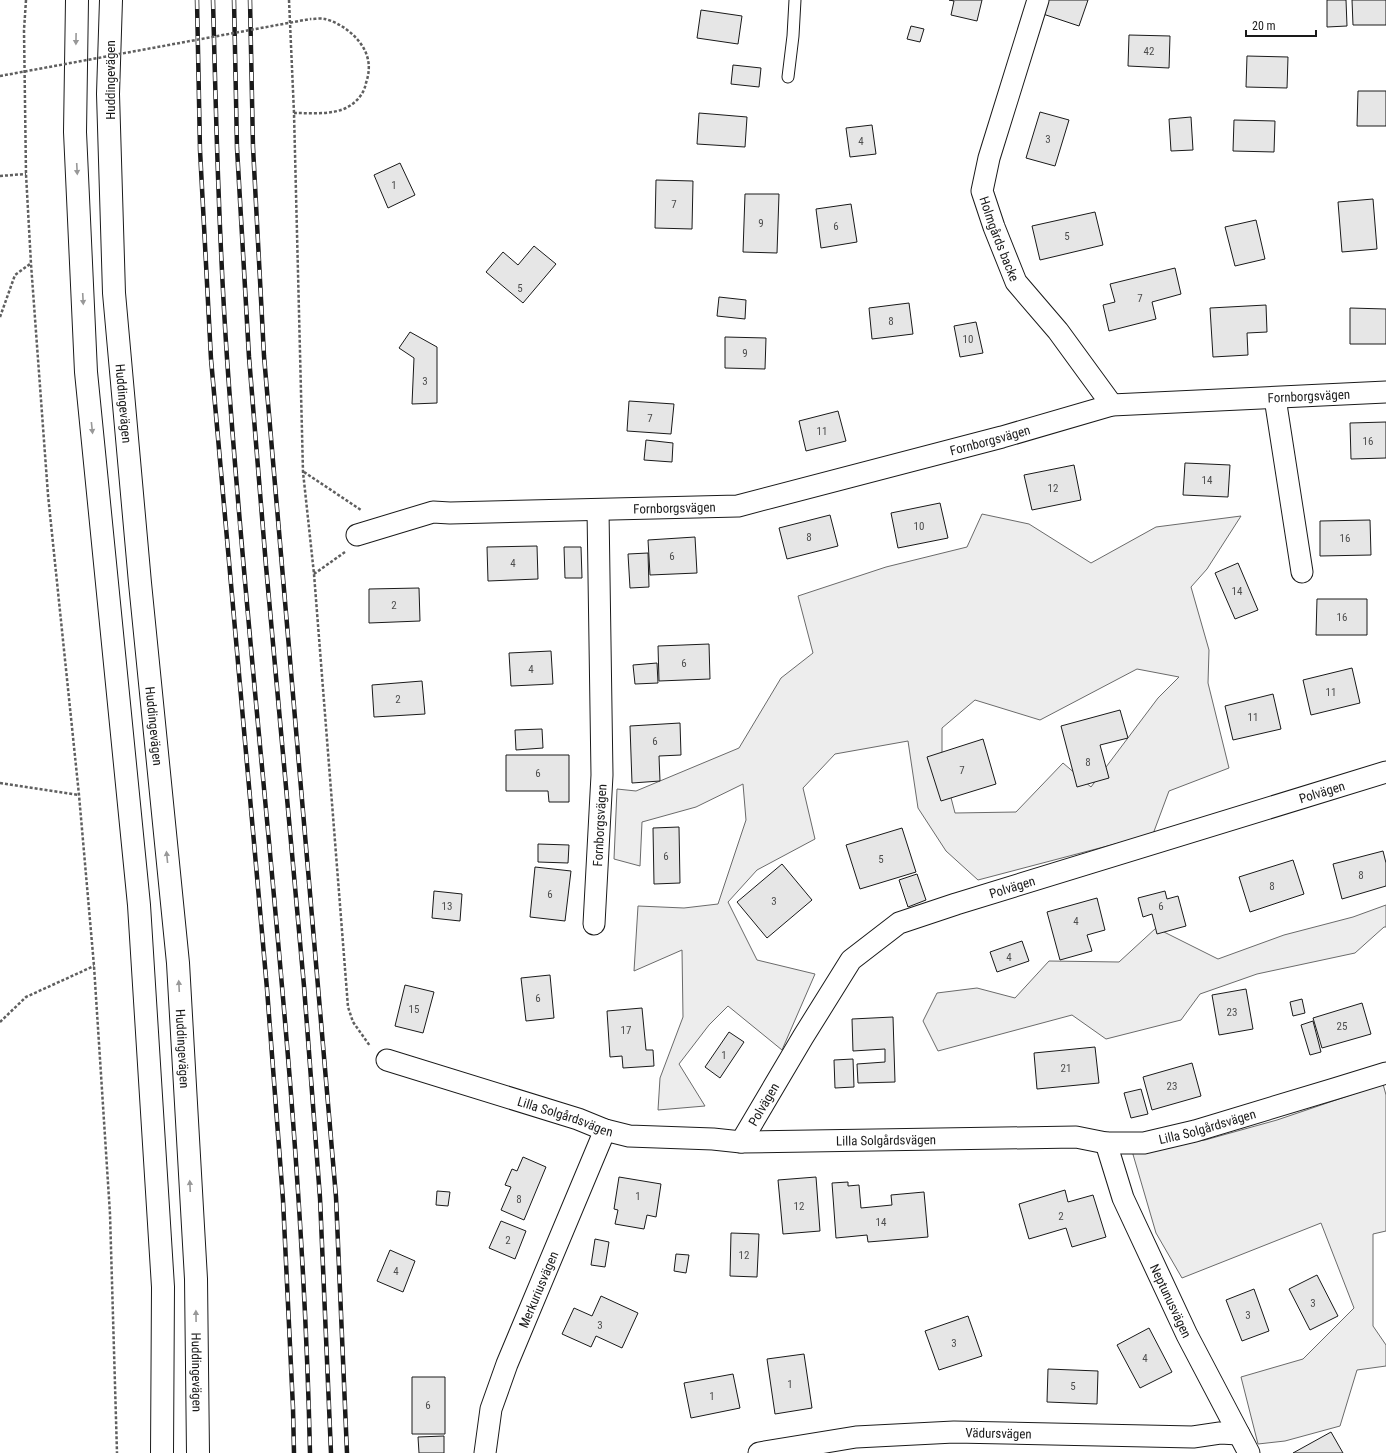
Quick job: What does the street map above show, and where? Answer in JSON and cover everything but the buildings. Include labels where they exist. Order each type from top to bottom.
[{"type":"main road","points":[[77,0],[75,132],[86,372],[139,904],[163,1287],[162,1453]]},
{"type":"main road","name":"Huddingevägen","points":[[110,0],[108,94],[114,293],[140,583],[178,963],[196,1279],[198,1453]]},
{"type":"street","name":"Holmgårds backe","points":[[1038,0],[989,158],[982,191],[994,227],[1016,282],[1058,331],[1112,405]]},
{"type":"street","name":"Fornborgsvägen","points":[[357,535],[433,512],[598,510],[738,506],[1002,437],[1112,405],[1386,392]]},
{"type":"street","points":[[1275,398],[1302,572]]},
{"type":"street","name":"Fornborgsvägen","points":[[594,924],[602,775],[598,510]]},
{"type":"street","name":"Polvägen","points":[[741,1142],[803,1037],[851,960],[899,923],[956,904],[1386,772]]},
{"type":"street","name":"Lilla Solgårdsvägen","points":[[387,1060],[578,1119],[605,1130],[629,1136],[713,1138],[741,1142],[1076,1137],[1106,1143],[1144,1143],[1195,1131],[1334,1090],[1386,1072]]},
{"type":"street","name":"Merkuriusvägen","points":[[491,1452],[491,1409],[507,1364],[605,1130]]},
{"type":"street","name":"Neptunusvägen","points":[[1106,1143],[1123,1198],[1188,1335],[1249,1453]]},
{"type":"street","name":"Vädursvägen","points":[[759,1453],[856,1436],[954,1432],[1193,1437],[1220,1433],[1239,1434]]},
{"type":"lane","points":[[788,77],[793,36],[795,0]]},
{"type":"path","points":[[26,0],[24,30],[26,174],[31,264],[48,495],[79,795],[94,966],[110,1214],[117,1453]]},
{"type":"path","points":[[288,0],[294,113],[304,472],[314,574],[348,1007],[353,1022],[367,1044],[387,1060]]},
{"type":"path","points":[[0,76],[310,19],[324,19],[338,24],[361,42],[368,56],[369,73],[365,89],[358,99],[346,108],[329,112],[294,113]]},
{"type":"path","points":[[0,176],[26,174]]},
{"type":"path","points":[[0,317],[15,275],[31,264]]},
{"type":"path","points":[[304,472],[386,526]]},
{"type":"path","points":[[314,574],[356,544],[357,535]]},
{"type":"path","points":[[0,783],[79,795]]},
{"type":"path","points":[[0,1022],[26,997],[94,966]]},
{"type":"shaded area","points":[[982,514],[1029,524],[1091,563],[1156,527],[1241,516],[1207,569],[1191,587],[1209,650],[1208,683],[1229,768],[1169,791],[1153,834],[978,880],[946,851],[918,808],[908,741],[835,754],[803,788],[815,839],[757,870],[728,902],[757,960],[815,974],[782,1050],[728,1006],[709,1025],[679,1064],[705,1106],[658,1110],[660,1078],[683,1017],[682,950],[634,971],[638,906],[684,908],[718,904],[746,820],[743,784],[696,807],[642,822],[640,866],[614,859],[617,789],[636,791],[739,748],[781,678],[813,653],[798,596],[886,567],[967,547]],"holes":[[[1137,669],[1179,677],[1158,698],[1091,787],[1063,763],[1016,812],[955,813],[942,763],[942,728],[975,700],[1040,720]]]},
{"type":"shaded area","points":[[1386,905],[1386,927],[1384,927],[1355,953],[1257,974],[1200,994],[1181,1020],[1106,1039],[1072,1015],[938,1051],[923,1021],[937,993],[977,988],[1015,998],[1049,961],[1119,962],[1156,928],[1218,959],[1284,935],[1353,917]]},
{"type":"shaded area","points":[[1383,1084],[1386,1095],[1386,1231],[1373,1234],[1373,1326],[1386,1345],[1386,1366],[1357,1370],[1340,1426],[1285,1441],[1258,1444],[1241,1377],[1303,1359],[1354,1308],[1321,1223],[1182,1278],[1156,1233],[1132,1151],[1205,1140],[1277,1120]]},
{"type":"railway","points":[[197,0],[200,150],[211,359],[267,989],[283,1200],[294,1453]]},
{"type":"railway","points":[[213,0],[220,224],[227,358],[249,632],[287,1042],[305,1316],[310,1453]]},
{"type":"railway","points":[[234,0],[237,148],[249,357],[266,566],[304,986],[320,1198],[331,1453]]},
{"type":"railway","points":[[250,0],[253,147],[264,356],[336,1197],[347,1453]]}]
